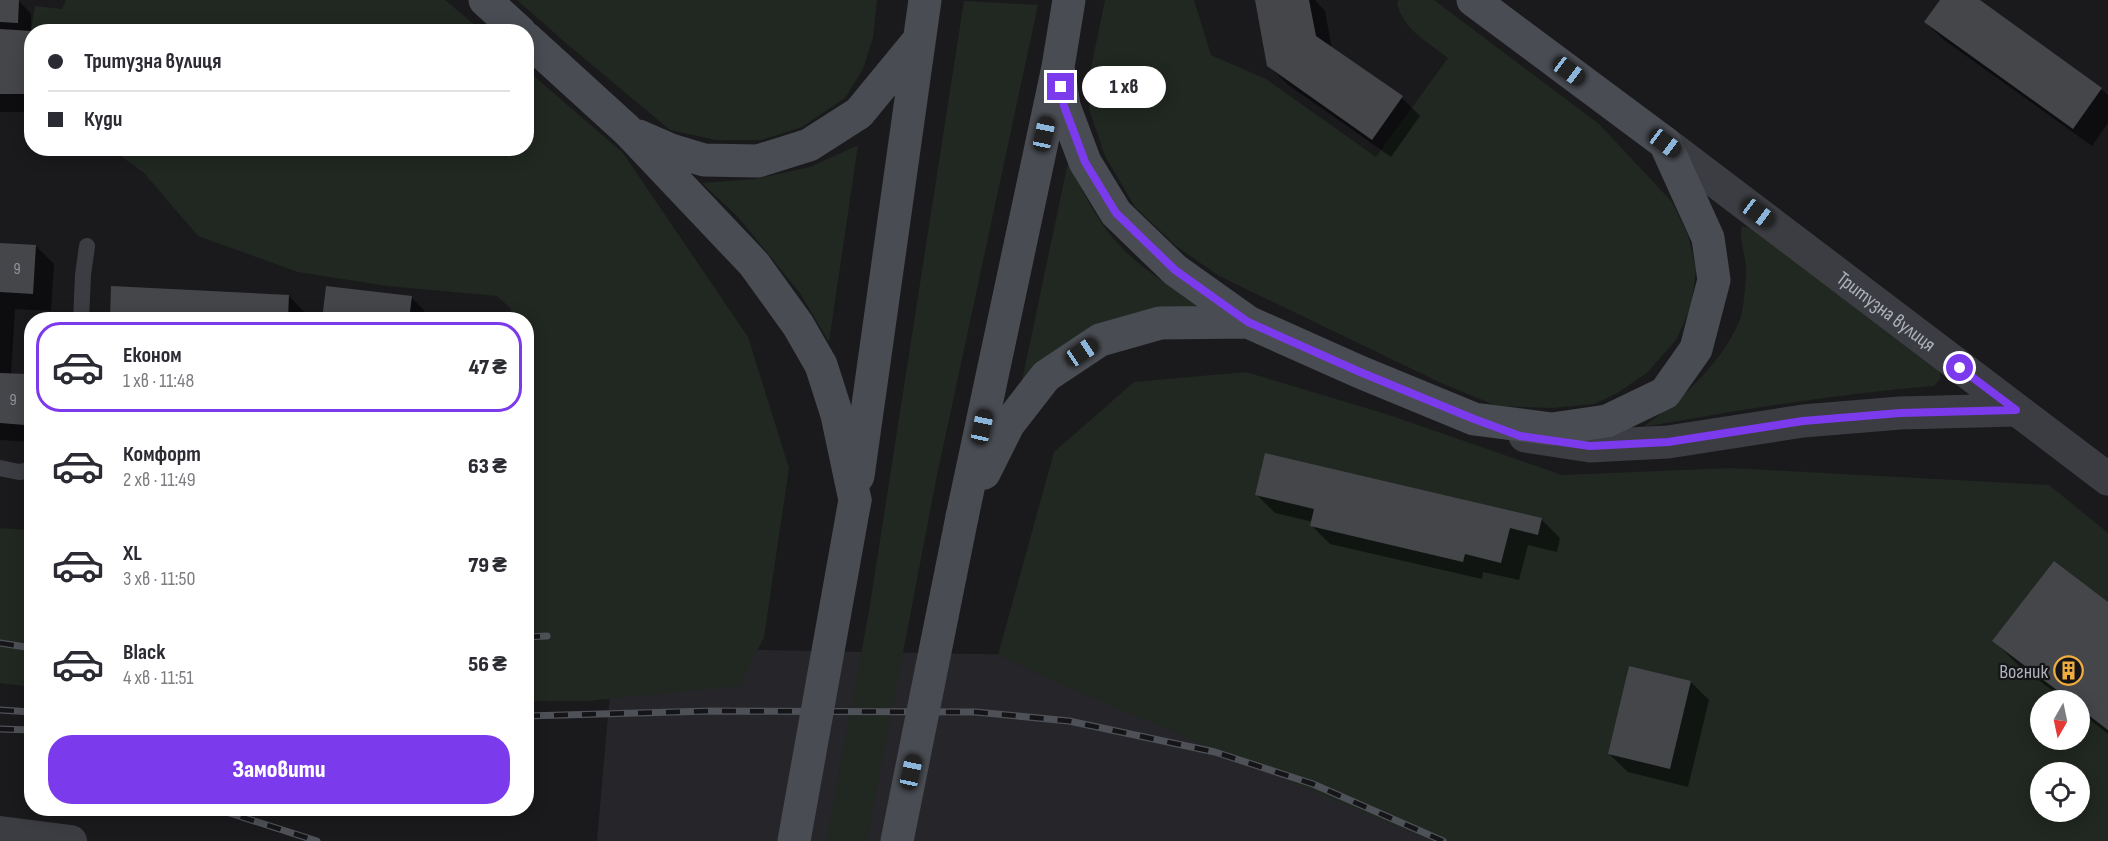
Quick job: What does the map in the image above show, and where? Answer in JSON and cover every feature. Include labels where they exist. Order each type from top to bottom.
[{"type":"main road","points":[[485,0],[511,24]]},
{"type":"main road","points":[[1058,67],[1064,106],[1085,162],[1116,213],[1175,270],[1248,322],[1474,419],[1552,429],[1607,421],[1665,393],[1696,349],[1714,280],[1708,238],[1665,143],[1473,0]]},
{"type":"main road","points":[[897,841],[962,517],[1058,67],[1067,11]]},
{"type":"main road","points":[[627,130],[671,150],[704,160],[758,161],[809,145],[859,113],[922,23]]},
{"type":"main road","points":[[794,841],[855,500],[922,23]]},
{"type":"main road","points":[[534,45],[627,130],[754,264],[798,325],[821,366],[837,415],[855,500]]},
{"type":"main road","points":[[962,517],[1008,425],[1046,376],[1100,340],[1160,323],[1248,322]]},
{"type":"street","name":"Тритузна вулиця","points":[[1665,143],[2108,478]]},
{"type":"street","points":[[1474,419],[1520,436],[1590,446],[1668,442],[1824,419],[1900,413],[2016,410]]},
{"type":"street","points":[[0,832],[71,841]]},
{"type":"lane","points":[[81,312],[87,246]]},
{"type":"lane","points":[[0,468],[24,471]]},
{"type":"shaded area","points":[[66,0],[445,0],[474,24],[32,24],[35,6],[62,9]]},
{"type":"shaded area","points":[[517,0],[877,0],[873,38],[863,69],[845,98],[802,127],[761,140],[716,140],[670,130]]},
{"type":"shaded area","points":[[1105,0],[1194,0],[1211,55],[1266,79],[1376,157],[1448,58],[1410,27],[1404,20],[1397,2],[1399,0],[1434,0],[1599,124],[1672,202],[1688,235],[1696,269],[1691,308],[1676,340],[1648,372],[1616,394],[1594,404],[1552,408],[1497,406],[1441,383],[1219,276],[1176,246],[1135,207],[1105,156],[1089,109],[1091,68]]},
{"type":"shaded area","points":[[964,1],[1038,5],[936,480],[867,841],[826,841],[869,611]]},
{"type":"shaded area","points":[[534,76],[623,153],[748,337],[789,468],[764,637],[740,686],[588,701],[534,701],[534,312],[511,312],[497,296],[387,286],[298,272],[198,236],[144,173],[121,156],[534,156]]},
{"type":"shaded area","points":[[858,145],[829,342],[800,293],[738,217],[702,183],[755,179],[810,167]]},
{"type":"shaded area","points":[[1068,162],[1094,211],[1123,249],[1156,276],[1204,308],[1022,381]]},
{"type":"shaded area","points":[[1742,226],[1753,229],[1938,368],[1941,378],[1934,386],[1824,398],[1643,427],[1685,393],[1710,368],[1739,322],[1744,299],[1746,270],[1741,238]]},
{"type":"shaded area","points":[[1246,372],[1386,414],[1562,475],[1730,468],[2049,485],[2108,533],[2108,841],[1431,841],[1046,678],[998,655],[1054,452],[1134,382]]},
{"type":"shaded area","points":[[0,528],[24,530],[24,686],[0,683]]},
{"type":"shaded area","points":[[614,647],[1179,658],[1627,841],[597,841]]},
{"type":"building","points":[[0,0],[19,0],[18,23],[0,22]]},
{"type":"building","points":[[1255,0],[1309,0],[1316,36],[1403,96],[1372,140],[1267,66]]},
{"type":"building","points":[[1940,0],[1980,0],[2102,88],[2073,129],[1924,22]]},
{"type":"building","points":[[0,29],[24,30],[24,94],[0,94]]},
{"type":"building","points":[[0,243],[36,245],[33,294],[0,292]]},
{"type":"building","points":[[111,286],[289,295],[288,312],[110,312]]},
{"type":"building","points":[[326,286],[412,296],[410,312],[323,312]]},
{"type":"building","points":[[0,373],[24,374],[24,425],[0,423]]},
{"type":"building","points":[[1265,453],[1542,518],[1538,535],[1510,528],[1501,563],[1465,554],[1463,562],[1310,526],[1314,509],[1255,495]]},
{"type":"building","name":"Вогник","points":[[2054,561],[2108,602],[2108,730],[2090,716],[2090,690],[2057,690],[1992,641]]},
{"type":"building","points":[[1629,666],[1691,681],[1670,769],[1608,754]]},
{"type":"railway","points":[[534,637],[547,636]]},
{"type":"railway","points":[[0,643],[24,647]]},
{"type":"railway","points":[[0,710],[24,712]]},
{"type":"railway","points":[[534,716],[711,711],[976,712],[1069,721],[1215,752],[1313,784],[1443,841]]},
{"type":"railway","points":[[0,729],[24,730]]},
{"type":"railway","points":[[239,816],[317,841]]},
{"type":"place","name":"Вогник","points":[[2069,671]]},
{"type":"route","points":[[1061,87],[1064,106],[1085,162],[1116,213],[1175,270],[1248,322],[1360,372],[1520,436],[1590,446],[1668,442],[1803,421],[1900,413],[2016,410],[1960,368]]}]
